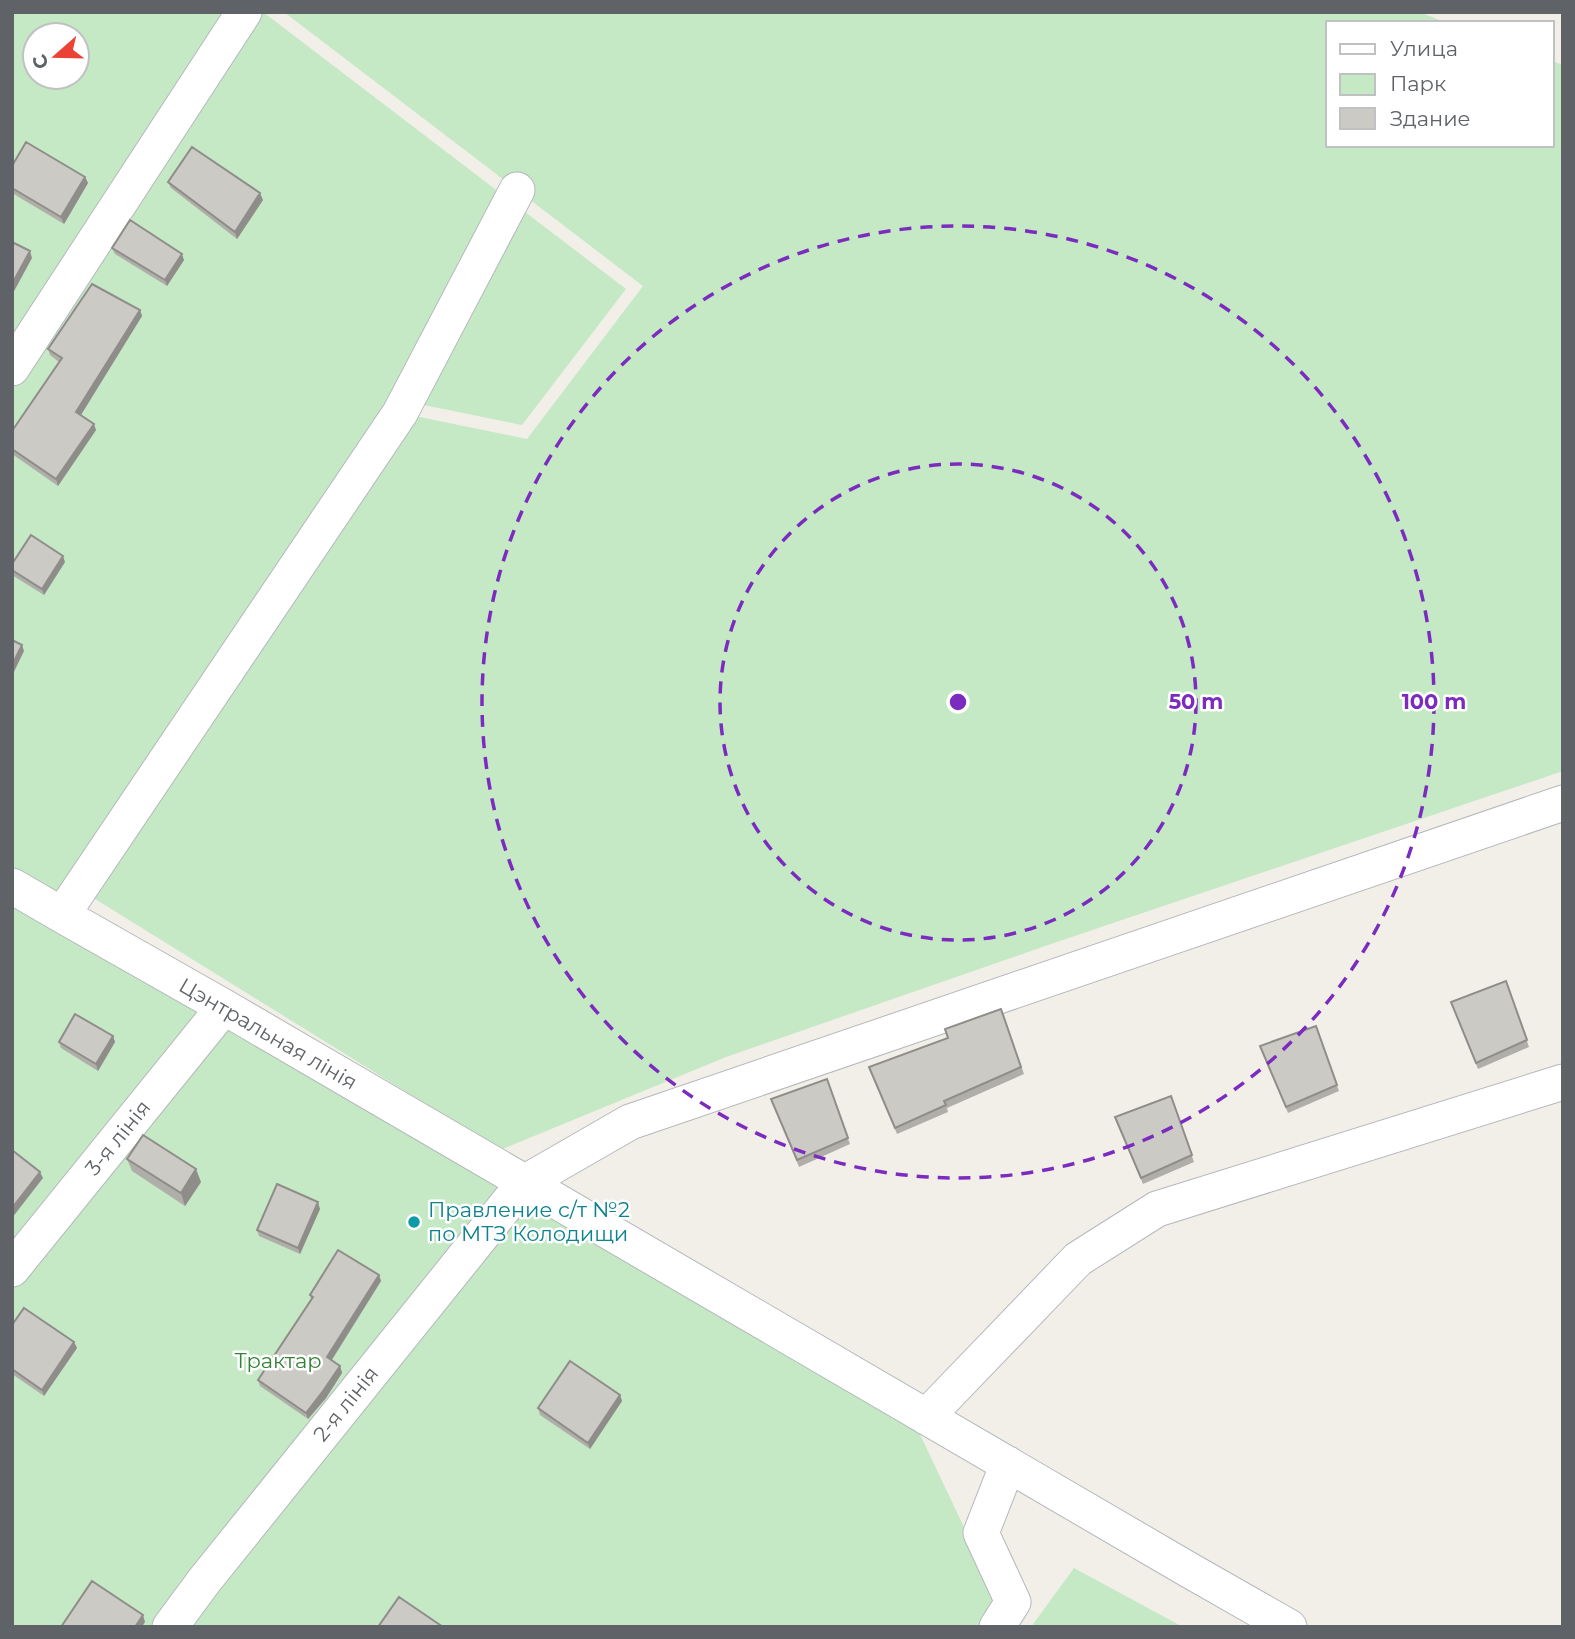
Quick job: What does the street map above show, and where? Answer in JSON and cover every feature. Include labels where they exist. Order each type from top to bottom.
[{"type":"street","points":[[12,368],[244,12]]},
{"type":"street","points":[[62,915],[400,413],[517,190]]},
{"type":"street","points":[[524,1183],[630,1122],[1563,803]]},
{"type":"street","name":"Цэнтральная лінія","points":[[12,886],[1289,1627]]},
{"type":"street","name":"3-я лінія","points":[[12,1269],[224,1007]]},
{"type":"street","points":[[926,1417],[1078,1259],[1157,1209],[1563,1082]]},
{"type":"street","name":"2-я лінія","points":[[170,1627],[524,1183]]},
{"type":"street","points":[[997,1627],[1013,1602],[981,1533],[1008,1465]]},
{"type":"green space","name":"Трактар","points":[[12,12],[263,12],[626,289],[522,425],[394,399],[44,920],[916,1426],[999,1601],[982,1627],[12,1627]]},
{"type":"green space","points":[[284,12],[1419,12],[1442,21],[1326,21],[1326,147],[1554,147],[1554,62],[1563,65],[1563,771],[726,1057],[500,1150],[79,889],[400,413],[527,439],[643,286]]},
{"type":"green space","points":[[1074,1568],[1183,1627],[1031,1627]]},
{"type":"building","points":[[26,142],[85,177],[61,217],[12,188],[12,166]]},
{"type":"building","points":[[192,147],[260,193],[235,232],[168,182]]},
{"type":"building","points":[[130,220],[182,254],[165,280],[112,248]]},
{"type":"building","points":[[12,242],[30,251],[12,284]]},
{"type":"building","points":[[92,284],[140,310],[76,412],[94,424],[56,479],[12,449],[12,431],[62,358],[48,349]]},
{"type":"building","points":[[31,535],[63,556],[42,589],[12,570],[12,564]]},
{"type":"building","points":[[12,640],[22,645],[12,665]]},
{"type":"building","points":[[1506,981],[1527,1040],[1476,1063],[1451,1002]]},
{"type":"building","points":[[1001,1009],[1021,1067],[944,1101],[946,1105],[895,1128],[869,1067],[948,1038],[945,1029]]},
{"type":"building","points":[[75,1014],[113,1036],[96,1064],[59,1042]]},
{"type":"building","points":[[1316,1026],[1337,1085],[1286,1107],[1260,1046]]},
{"type":"building","points":[[827,1079],[848,1138],[797,1160],[771,1099]]},
{"type":"building","points":[[1171,1096],[1192,1155],[1141,1178],[1115,1117]]},
{"type":"building","points":[[143,1135],[196,1169],[181,1193],[127,1159]]},
{"type":"building","points":[[12,1150],[40,1172],[12,1208]]},
{"type":"building","points":[[277,1184],[318,1202],[298,1248],[257,1230]]},
{"type":"building","points":[[338,1250],[379,1275],[327,1357],[340,1366],[306,1413],[258,1380],[313,1297],[310,1295]]},
{"type":"building","points":[[24,1308],[74,1342],[42,1390],[12,1369],[12,1325]]},
{"type":"building","points":[[570,1361],[620,1395],[588,1443],[538,1408]]},
{"type":"building","points":[[92,1581],[143,1615],[135,1627],[61,1627]]},
{"type":"building","points":[[399,1597],[443,1627],[378,1627]]},
{"type":"place","name":"Правление с/т №2 по МТЗ Колодищи","points":[[414,1222]]}]
